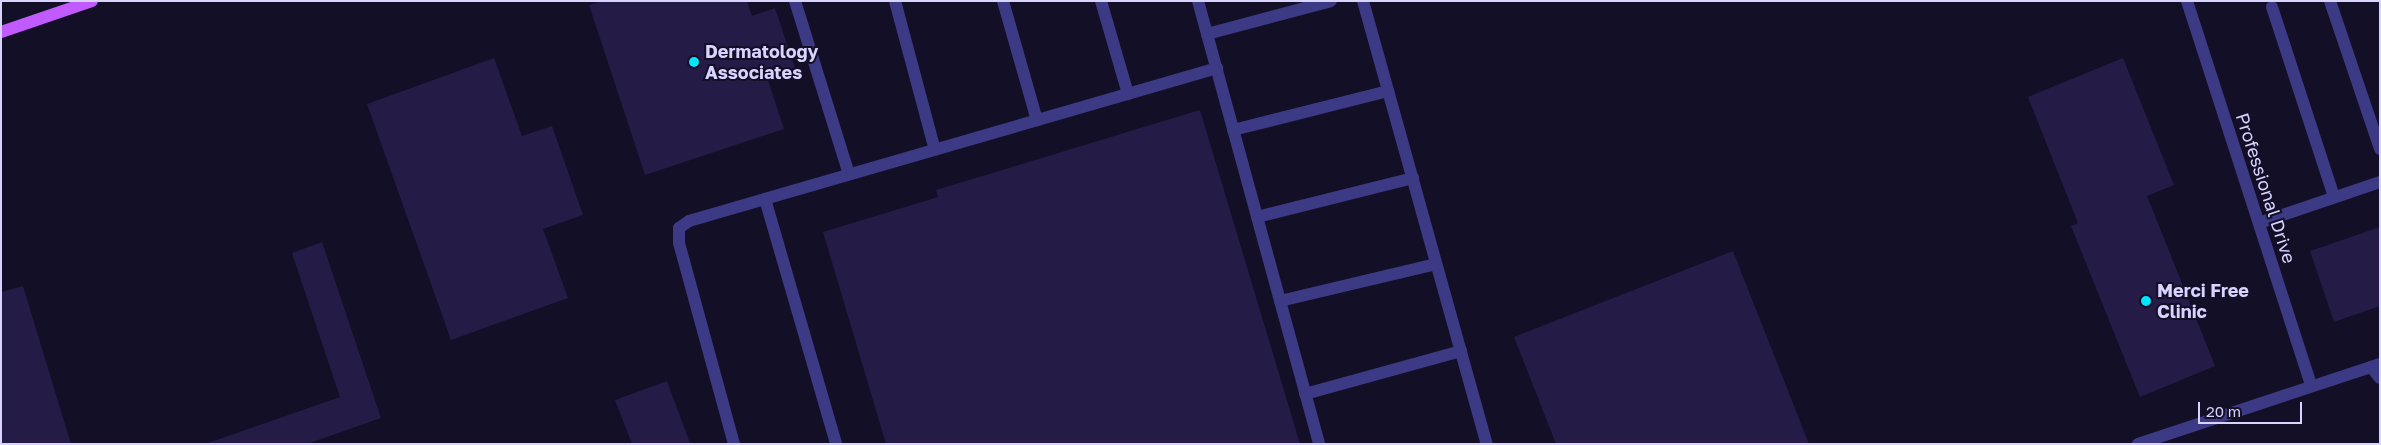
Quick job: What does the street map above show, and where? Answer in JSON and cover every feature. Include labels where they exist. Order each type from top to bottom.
[{"type":"main road","points":[[1,32],[92,1]]},
{"type":"street","points":[[795,1],[849,174]]},
{"type":"street","points":[[895,1],[935,150]]},
{"type":"street","points":[[1003,1],[1037,120]]},
{"type":"street","points":[[1101,1],[1128,94]]},
{"type":"street","points":[[1198,1],[1319,444]]},
{"type":"street","points":[[1207,34],[1331,1]]},
{"type":"street","points":[[1362,1],[1487,444]]},
{"type":"street","name":"Professional Drive","points":[[2187,1],[2312,385]]},
{"type":"street","points":[[2330,1],[2380,149]]},
{"type":"street","points":[[2272,7],[2334,197]]},
{"type":"street","points":[[734,444],[679,243],[679,228],[689,221],[1217,68]]},
{"type":"street","points":[[1233,130],[1388,91]]},
{"type":"street","points":[[1257,217],[1413,178]]},
{"type":"street","points":[[2259,223],[2380,182]]},
{"type":"street","points":[[765,199],[836,444]]},
{"type":"street","points":[[1280,301],[1436,264]]},
{"type":"street","points":[[1305,394],[1461,351]]},
{"type":"street","points":[[2138,444],[2375,365],[2380,378]]},
{"type":"building","points":[[602,1],[747,1],[752,16],[775,8],[795,68],[767,77],[784,129],[645,175],[589,5]]},
{"type":"building","points":[[494,58],[522,136],[552,126],[583,215],[543,229],[568,298],[451,340],[367,104]]},
{"type":"building","points":[[2123,58],[2174,185],[2147,196],[2215,366],[2140,397],[2071,226],[2078,223],[2028,97]]},
{"type":"building","points":[[1200,110],[1300,444],[886,444],[823,232],[938,197],[936,190]]},
{"type":"building","points":[[2380,227],[2380,306],[2334,322],[2310,251]]},
{"type":"building","points":[[322,242],[381,418],[307,444],[205,444],[340,397],[292,253]]},
{"type":"building","points":[[1733,251],[1809,444],[1556,444],[1514,337]]},
{"type":"building","points":[[23,286],[71,444],[1,444],[1,292]]},
{"type":"building","points":[[667,381],[690,443],[632,444],[615,400]]},
{"type":"place","name":"Dermatology Associates","points":[[694,62]]},
{"type":"place","name":"Merci Free Clinic","points":[[2146,301]]}]
